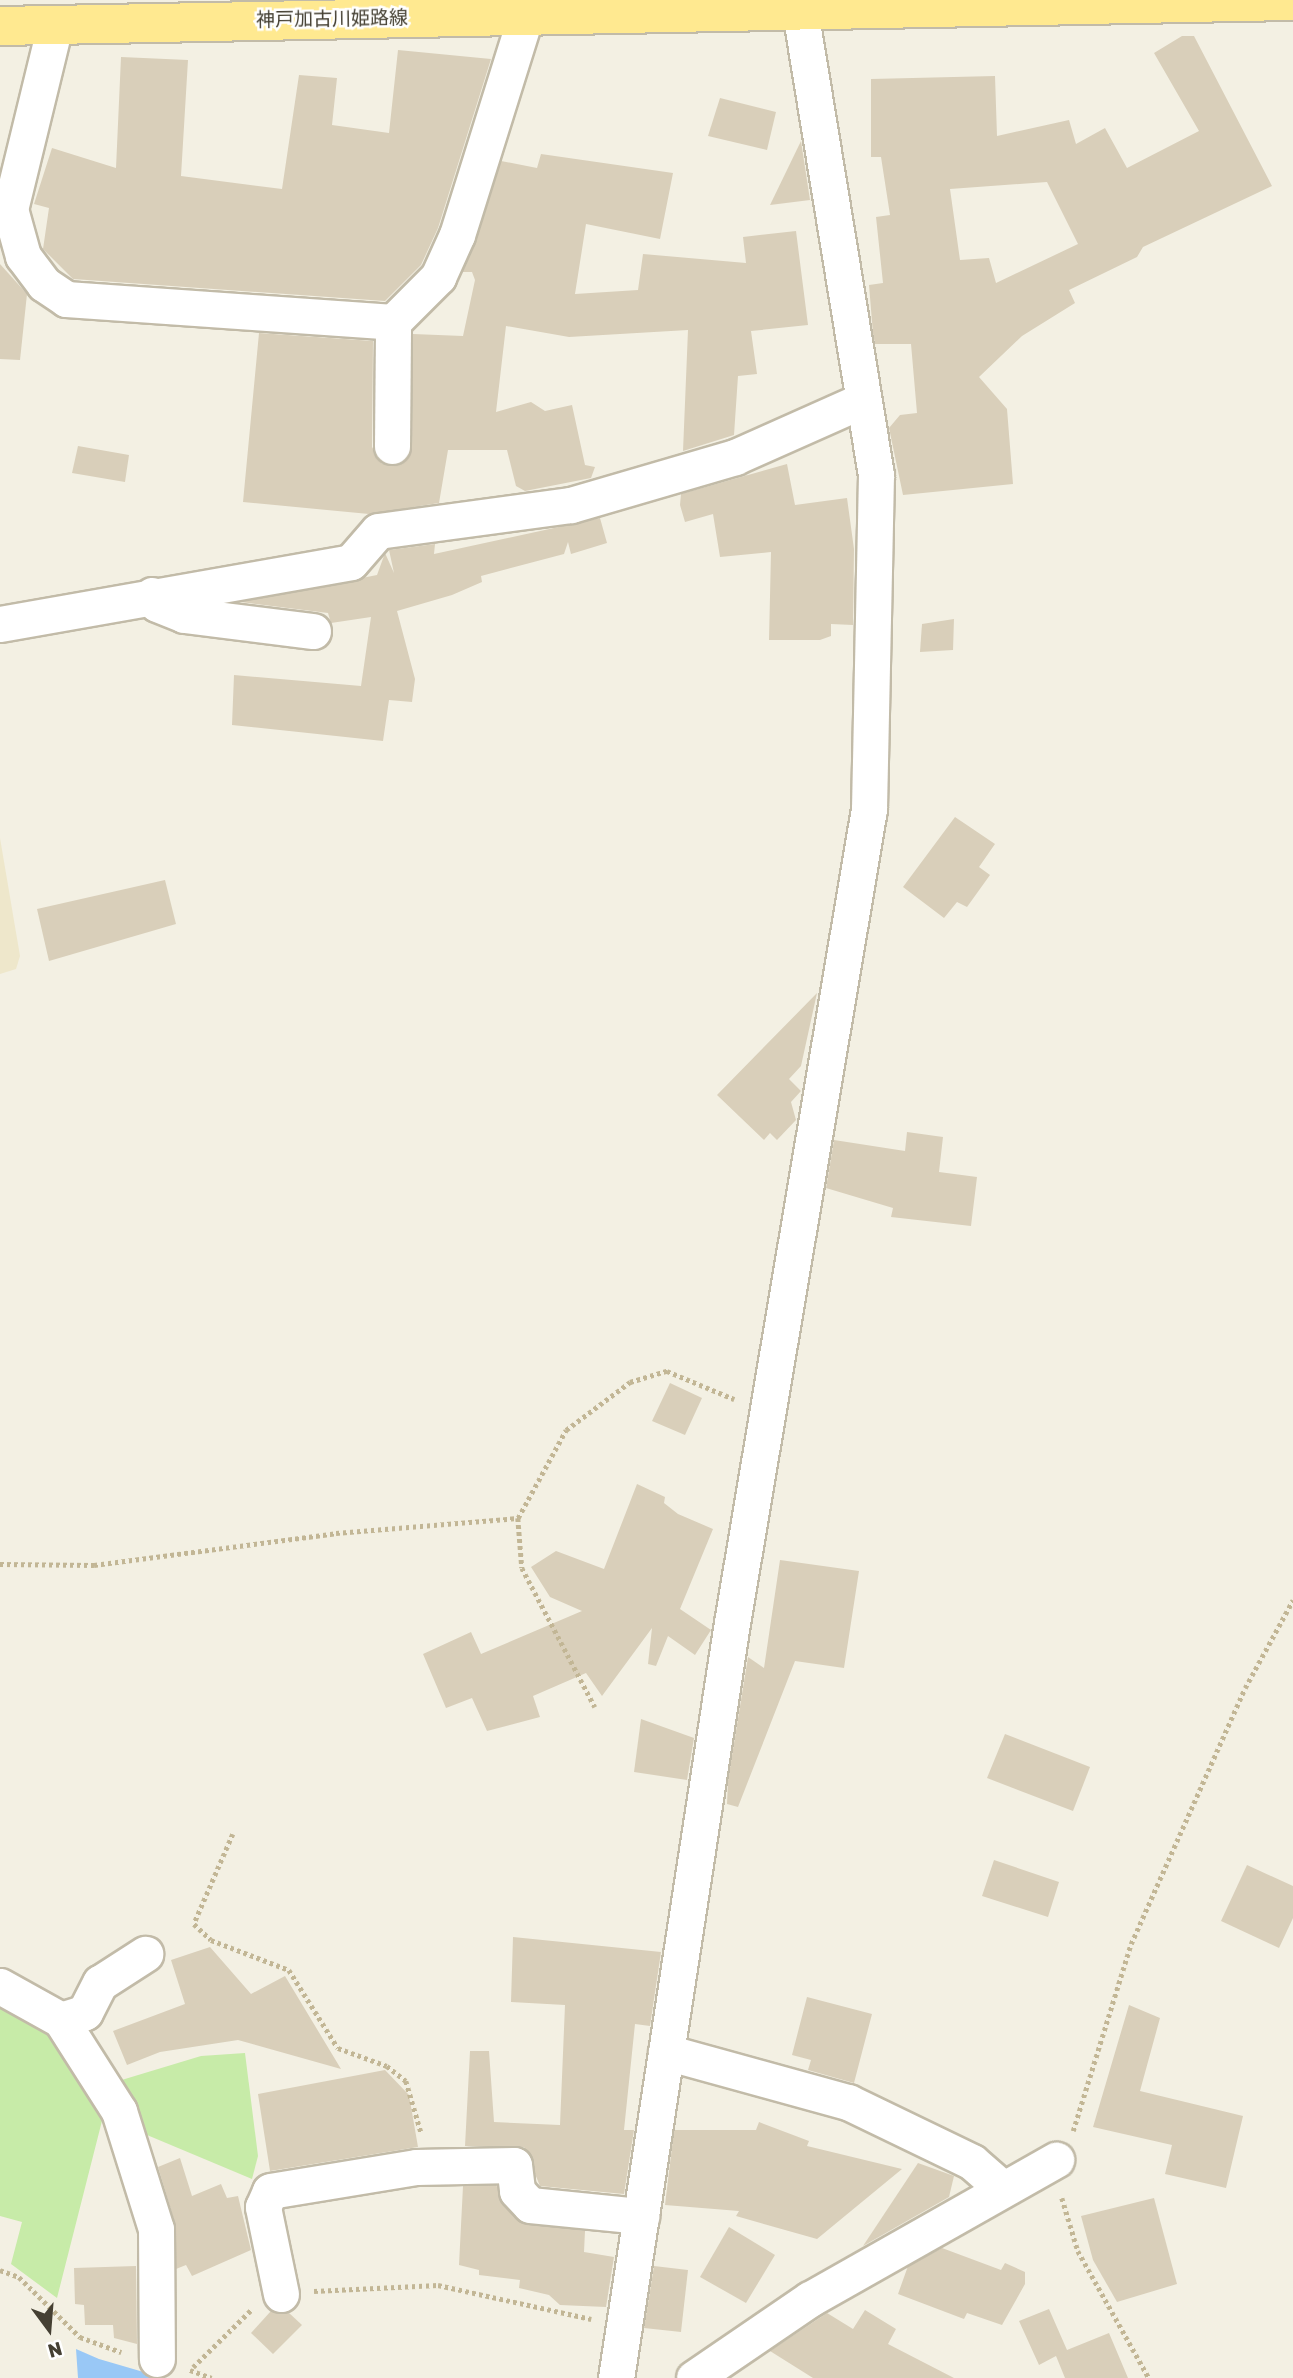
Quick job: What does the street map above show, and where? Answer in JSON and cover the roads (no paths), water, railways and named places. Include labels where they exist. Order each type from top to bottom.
[{"type":"main road","name":"神戸加古川姫路線","points":[[0,26],[526,15],[798,4],[1293,1]]},
{"type":"street","points":[[616,2378],[767,1412],[869,809],[876,475],[861,401],[798,4]]},
{"type":"street","points":[[392,446],[393,323],[438,277],[457,235],[526,15]]},
{"type":"street","points":[[55,25],[10,209],[23,256],[44,284],[65,299],[393,323]]},
{"type":"street","points":[[0,624],[152,595],[351,562],[378,531],[571,505],[735,457],[861,401]]},
{"type":"street","points":[[152,595],[156,604],[184,615],[313,631]]},
{"type":"street","points":[[61,2020],[85,2012],[100,1983],[145,1954]]},
{"type":"street","points":[[0,1986],[61,2020],[119,2111],[134,2149],[156,2229],[157,2359]]},
{"type":"street","points":[[666,2052],[848,2102],[972,2161],[1001,2187]]},
{"type":"street","points":[[694,2378],[810,2299],[1001,2187],[1056,2160]]},
{"type":"street","points":[[281,2294],[263,2207],[270,2191],[427,2167],[514,2165],[517,2191],[530,2205],[641,2216]]},
{"type":"water","points":[[76,2349],[99,2359],[164,2378],[78,2378]]}]
